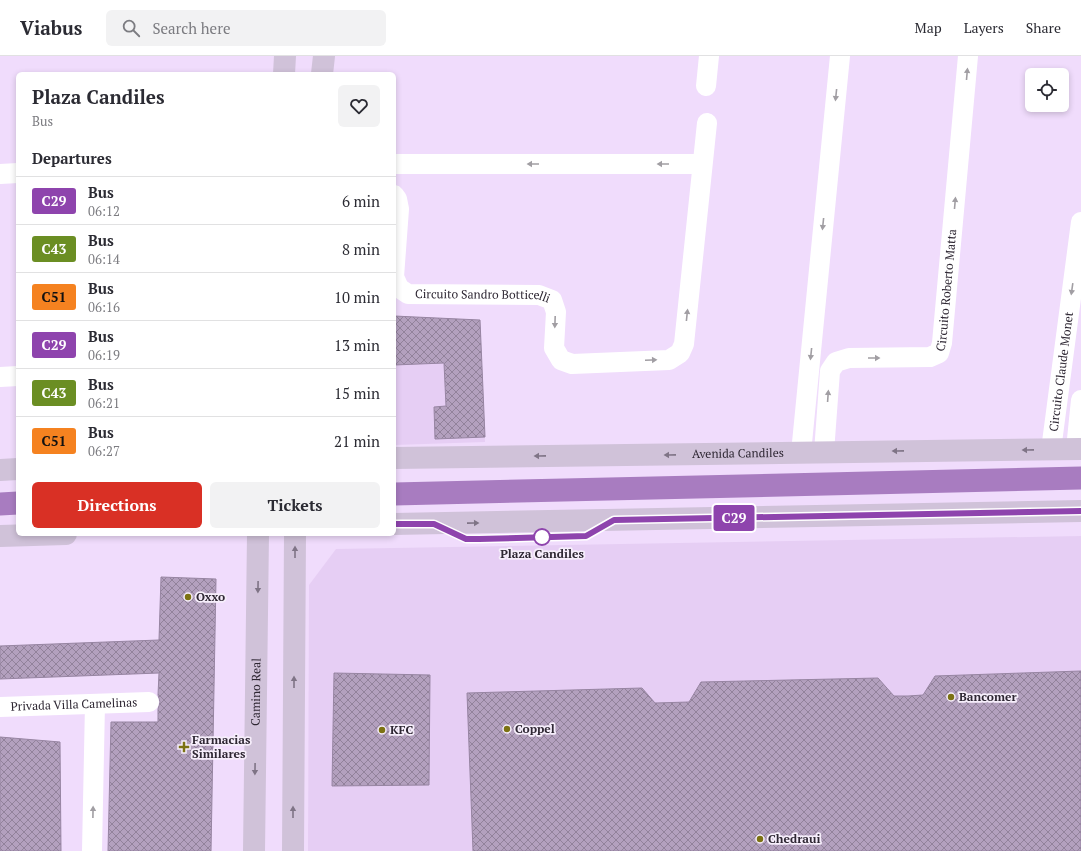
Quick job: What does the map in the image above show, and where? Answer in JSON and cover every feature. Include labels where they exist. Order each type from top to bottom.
[{"type":"main road","points":[[284,72],[285,56]]},
{"type":"main road","points":[[322,72],[324,56]]},
{"type":"main road","name":"Avenida Candiles","points":[[396,458],[1078,449]]},
{"type":"main road","points":[[0,470],[16,469]]},
{"type":"main road","points":[[396,524],[1081,511]]},
{"type":"main road","points":[[0,536],[16,536]]},
{"type":"main road","name":"Camino Real","points":[[254,851],[258,536]]},
{"type":"main road","points":[[293,851],[295,536]]},
{"type":"street","points":[[706,86],[708,56]]},
{"type":"street","points":[[801,453],[840,56]]},
{"type":"street","name":"Circuito Roberto Matta","points":[[824,452],[830,371],[836,362],[849,358],[930,357],[939,353],[942,343],[968,56]]},
{"type":"street","name":"Circuito Sandro Botticelli","points":[[396,281],[399,288],[408,294],[539,295],[552,300],[556,312],[554,348],[560,360],[572,364],[669,360],[680,354],[684,344],[707,123]]},
{"type":"street","points":[[396,164],[702,164]]},
{"type":"street","points":[[0,174],[16,174]]},
{"type":"street","name":"Circuito Sandro Botticelli","points":[[396,198],[399,209],[396,250]]},
{"type":"street","name":"Circuito Claude Monet","points":[[1051,450],[1081,222]]},
{"type":"street","points":[[0,377],[16,376]]},
{"type":"street","name":"Circuito Claude Monet","points":[[1078,449],[1081,400]]},
{"type":"street","name":"Privada Villa Camelinas","points":[[0,707],[149,702]]},
{"type":"street","points":[[92,851],[95,704]]},
{"type":"shaded area","points":[[396,316],[480,320],[485,442],[396,445]]},
{"type":"shaded area","points":[[1081,536],[1081,851],[308,851],[309,585],[336,549]]},
{"type":"building","points":[[396,316],[480,320],[485,437],[435,439],[434,407],[446,406],[444,363],[396,365]]},
{"type":"building","points":[[161,577],[216,579],[211,851],[108,851],[111,722],[158,722],[158,709],[160,702],[158,695],[159,673],[0,679],[0,646],[159,640]]},
{"type":"building","points":[[1081,671],[1081,851],[473,851],[467,693],[642,688],[655,703],[689,702],[701,682],[878,678],[894,696],[908,696],[923,695],[935,676]]},
{"type":"building","name":"KFC","points":[[334,673],[430,675],[429,785],[332,786]]},
{"type":"building","points":[[0,737],[60,742],[61,851],[0,851]]},
{"type":"waterway","points":[[396,494],[1081,478]]},
{"type":"waterway","points":[[0,504],[16,503]]},
{"type":"bus line","name":"C29","points":[[396,524],[434,524],[466,539],[586,536],[614,520],[1081,511]]},
{"type":"place","name":"Plaza Candiles","points":[[542,537]]},
{"type":"place","name":"Oxxo","points":[[188,597]]},
{"type":"place","name":"Bancomer","points":[[951,697]]},
{"type":"place","name":"Coppel","points":[[507,729]]},
{"type":"place","name":"KFC","points":[[382,730]]},
{"type":"place","name":"Farmacias Similares","points":[[184,747]]},
{"type":"place","name":"Chedraui","points":[[760,839]]}]
